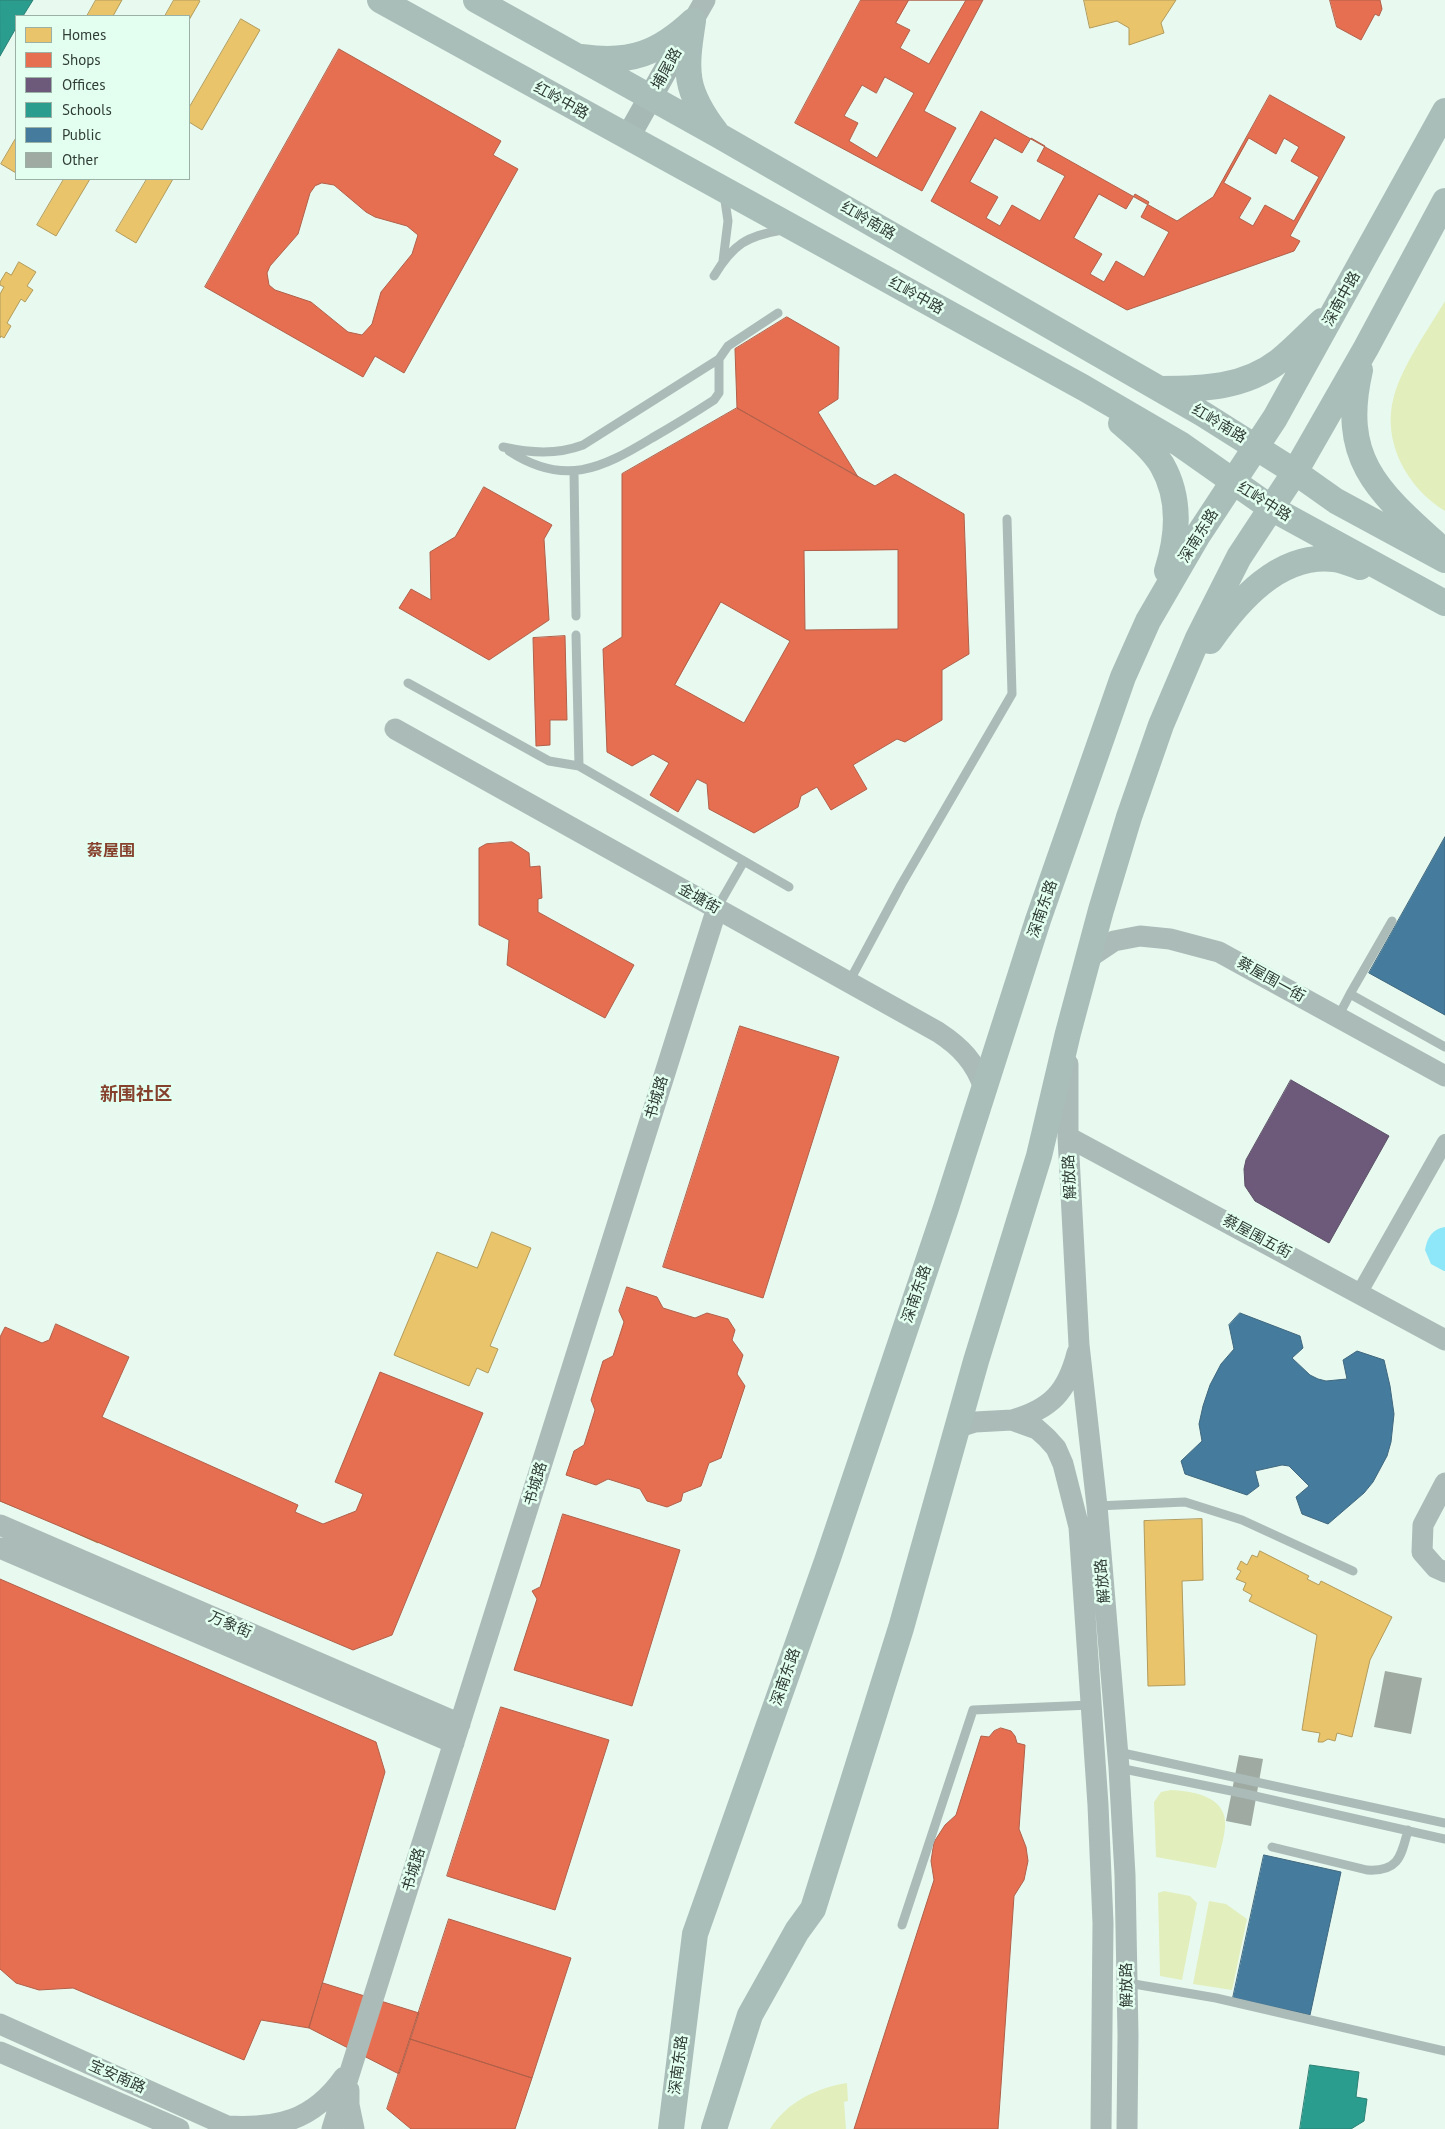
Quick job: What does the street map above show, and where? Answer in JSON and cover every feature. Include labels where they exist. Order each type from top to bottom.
[{"type":"main road","name":"红岭中路","points":[[380,0],[1084,388],[1180,444],[1271,508],[1445,604]]},
{"type":"main road","name":"红岭南路","points":[[476,0],[718,135],[1160,389],[1257,447]]},
{"type":"main road","name":"埔尾路","points":[[628,137],[699,10]]},
{"type":"main road","points":[[575,55],[602,60],[637,55],[674,39],[699,10]]},
{"type":"main road","points":[[699,10],[688,56],[690,88],[703,114],[718,135]]},
{"type":"main road","name":"深南中路","points":[[1233,482],[1275,418],[1445,111]]},
{"type":"main road","points":[[714,2129],[750,2015],[797,1931],[813,1909],[900,1628],[959,1427],[976,1361],[1039,1156],[1087,959],[1129,817],[1161,725],[1198,638],[1239,557],[1296,472],[1366,348],[1445,200]]},
{"type":"main road","points":[[1160,389],[1208,388],[1231,385],[1254,376],[1279,361],[1338,307]]},
{"type":"main road","points":[[1366,348],[1355,396],[1354,420],[1359,449],[1364,464],[1385,496],[1445,552]]},
{"type":"main road","points":[[1084,388],[1146,446],[1162,465],[1171,486],[1175,503],[1175,542],[1168,569],[1148,621]]},
{"type":"main road","points":[[1257,447],[1336,500],[1445,560]]},
{"type":"main road","name":"深南东路","points":[[671,2128],[696,1934],[827,1561],[1038,920],[1123,676],[1148,621],[1198,535],[1233,482]]},
{"type":"main road","points":[[1180,682],[1213,636],[1252,590],[1287,567],[1307,561],[1336,559],[1361,567],[1445,604]]},
{"type":"street","name":"金塘街","points":[[395,729],[951,1040],[972,1061],[984,1088]]},
{"type":"street","name":"书城路","points":[[332,2129],[717,908]]},
{"type":"street","name":"蔡屋围一街","points":[[1087,959],[1114,941],[1140,936],[1170,939],[1219,952],[1445,1076]]},
{"type":"street","name":"解放路","points":[[1068,1033],[1068,1137],[1079,1345],[1097,1506],[1126,1876],[1128,1983],[1126,2129]]},
{"type":"street","name":"蔡屋围五街","points":[[1068,1137],[1360,1292],[1445,1340]]},
{"type":"street","points":[[1360,1292],[1445,1142]]},
{"type":"street","points":[[1012,1420],[1029,1416],[1054,1399],[1065,1386],[1073,1368],[1079,1345]]},
{"type":"street","name":"解放路","points":[[959,1427],[975,1422],[1012,1420],[1037,1429],[1056,1448],[1063,1464],[1079,1527],[1092,1705],[1103,1923],[1101,2129]]},
{"type":"street","points":[[1445,1483],[1423,1525],[1422,1552],[1436,1568],[1445,1572]]},
{"type":"street","name":"万象街","points":[[0,1525],[457,1734]]},
{"type":"street","name":"万象街","points":[[0,1548],[457,1734]]},
{"type":"street","name":"宝安南路","points":[[0,2024],[230,2127]]},
{"type":"street","name":"宝安南路","points":[[0,2052],[179,2129]]},
{"type":"street","name":"书城路","points":[[230,2127],[267,2126],[283,2123],[307,2113],[328,2097],[346,2075],[354,2060]]},
{"type":"street","name":"书城路","points":[[354,2060],[349,2090],[349,2105],[354,2129]]},
{"type":"lane","points":[[723,189],[728,221],[723,261]]},
{"type":"lane","points":[[714,276],[723,261],[743,241],[766,233],[792,228]]},
{"type":"lane","points":[[718,360],[718,393],[714,400],[618,458],[590,469],[574,471],[538,466],[520,458],[503,447],[536,453],[568,450],[582,445],[718,360],[728,346],[778,313]]},
{"type":"lane","points":[[574,471],[576,616]]},
{"type":"lane","points":[[849,982],[901,885],[1012,694],[1007,519]]},
{"type":"lane","points":[[576,634],[579,766]]},
{"type":"lane","points":[[408,684],[549,761],[579,766],[789,887]]},
{"type":"lane","points":[[717,908],[744,861]]},
{"type":"lane","points":[[1338,1017],[1392,921]]},
{"type":"lane","points":[[1350,994],[1445,1047]]},
{"type":"lane","points":[[1097,1506],[1185,1502],[1242,1520],[1353,1571]]},
{"type":"lane","points":[[902,1924],[973,1710],[1092,1705]]},
{"type":"lane","points":[[1118,1760],[1445,1823]]},
{"type":"lane","points":[[1118,1760],[1445,1839]]},
{"type":"lane","points":[[1272,1847],[1367,1870],[1379,1871],[1398,1862],[1408,1830]]},
{"type":"lane","points":[[1128,1983],[1216,1998],[1445,2051]]},
{"type":"green space","points":[[1445,301],[1445,511],[1419,490],[1400,462],[1391,430],[1391,413],[1394,396],[1403,372],[1416,347]]},
{"type":"green space","points":[[1171,1790],[1199,1794],[1215,1802],[1221,1809],[1225,1827],[1216,1868],[1156,1857],[1154,1802],[1161,1792]]},
{"type":"green space","points":[[1164,1891],[1190,1896],[1197,1903],[1182,1980],[1160,1976],[1158,1893]]},
{"type":"green space","points":[[1209,1901],[1226,1904],[1247,1919],[1232,1990],[1193,1984]]},
{"type":"green space","points":[[847,2083],[848,2101],[844,2102],[846,2129],[770,2129],[785,2111],[803,2098],[824,2088]]},
{"type":"water","points":[[1445,1227],[1444,1271],[1431,1264],[1425,1250],[1433,1232]]},
{"type":"building: Homes","points":[[96,0],[122,0],[114,15],[88,15]]},
{"type":"building: Homes","points":[[174,0],[200,1],[190,18],[190,15],[166,15]]},
{"type":"building: Homes","points":[[1084,0],[1176,0],[1161,23],[1164,33],[1129,45],[1129,28],[1117,21],[1090,28]]},
{"type":"building: Homes","points":[[241,19],[260,30],[202,130],[190,123],[190,106]]},
{"type":"building: Homes","points":[[15,140],[15,172],[1,164]]},
{"type":"building: Homes","points":[[63,180],[89,180],[56,236],[37,225]]},
{"type":"building: Homes","points":[[146,180],[172,180],[136,243],[116,231]]},
{"type":"building: Homes","points":[[19,262],[36,272],[27,286],[33,290],[25,302],[21,299],[7,323],[11,326],[4,338],[1,336],[0,338],[0,294],[4,287],[0,285],[0,282],[6,272],[11,275]]},
{"type":"building: Homes","points":[[735,463],[785,542],[719,585],[669,505]]},
{"type":"building: Homes","points":[[492,1232],[531,1248],[490,1346],[498,1349],[488,1373],[477,1368],[469,1386],[394,1355],[437,1252],[477,1268]]},
{"type":"building: Homes","points":[[62,1331],[81,1343],[75,1356],[71,1354],[68,1359],[78,1381],[70,1401],[54,1406],[49,1403],[46,1409],[51,1411],[39,1435],[33,1432],[31,1436],[46,1444],[59,1440],[80,1450],[75,1461],[78,1462],[94,1457],[97,1450],[84,1444],[93,1425],[135,1444],[128,1461],[121,1458],[117,1466],[125,1481],[129,1483],[132,1477],[157,1488],[139,1530],[113,1518],[118,1508],[114,1506],[99,1513],[96,1521],[106,1525],[98,1543],[60,1526],[67,1509],[77,1513],[67,1484],[62,1493],[49,1496],[39,1492],[36,1483],[40,1474],[37,1473],[17,1480],[14,1487],[22,1490],[15,1507],[0,1501],[0,1424],[16,1420],[14,1410],[18,1402],[26,1400],[28,1396],[22,1378],[15,1375],[12,1383],[0,1378],[0,1349],[7,1333],[28,1341],[24,1352],[30,1355],[34,1347],[49,1343],[54,1333],[60,1336]]},
{"type":"building: Homes","points":[[409,1402],[442,1415],[450,1434],[464,1439],[462,1445],[466,1447],[455,1475],[452,1473],[449,1481],[435,1475],[419,1480],[415,1492],[408,1489],[404,1499],[379,1489],[382,1482],[372,1477],[378,1462],[374,1452],[356,1444],[362,1431],[385,1441],[391,1428],[368,1418],[374,1405],[389,1412]]},
{"type":"building: Homes","points":[[220,1481],[261,1497],[254,1513],[260,1527],[274,1533],[271,1542],[276,1544],[266,1567],[261,1566],[256,1576],[244,1572],[230,1574],[222,1591],[183,1574],[190,1558],[183,1543],[189,1527],[198,1531],[201,1523],[192,1520],[198,1505],[213,1500]]},
{"type":"building: Homes","points":[[349,1514],[373,1524],[371,1528],[380,1533],[383,1528],[408,1538],[403,1548],[384,1558],[385,1561],[399,1554],[413,1560],[395,1602],[390,1600],[383,1607],[372,1611],[364,1610],[363,1615],[325,1598],[328,1591],[343,1582],[340,1577],[319,1589],[306,1583],[314,1562],[322,1560],[326,1549],[321,1547],[331,1524],[340,1527],[347,1545],[352,1544],[344,1525]]},
{"type":"building: Homes","points":[[1202,1519],[1203,1580],[1182,1581],[1185,1685],[1148,1686],[1144,1521]]},
{"type":"building: Homes","points":[[1260,1551],[1309,1576],[1307,1579],[1319,1585],[1321,1581],[1392,1617],[1370,1660],[1352,1737],[1337,1733],[1335,1741],[1328,1739],[1318,1742],[1320,1733],[1302,1730],[1317,1635],[1249,1601],[1252,1595],[1243,1590],[1246,1583],[1236,1579],[1241,1571],[1237,1569],[1241,1561],[1247,1565],[1252,1555],[1257,1557]]},
{"type":"building: Shops","points":[[861,0],[983,0],[924,111],[956,128],[922,191],[795,123]]},
{"type":"building: Shops","points":[[909,0],[966,0],[929,64],[900,48],[910,30],[896,23]]},
{"type":"building: Shops","points":[[1330,0],[1380,0],[1382,9],[1379,16],[1375,14],[1361,40],[1337,27]]},
{"type":"building: Shops","points":[[339,49],[501,141],[493,155],[518,169],[404,373],[375,356],[363,377],[205,287]]},
{"type":"building: Shops","points":[[885,77],[914,93],[877,158],[849,141],[858,123],[844,116],[862,85],[876,93]]},
{"type":"building: Shops","points":[[1270,95],[1345,137],[1290,236],[1300,241],[1294,251],[1127,310],[931,201],[981,111],[1177,221],[1213,197]]},
{"type":"building: Shops","points":[[995,138],[1022,153],[1031,138],[1045,146],[1037,161],[1065,176],[1040,221],[1012,205],[1000,226],[986,218],[998,197],[970,182]]},
{"type":"building: Shops","points":[[1249,138],[1276,154],[1284,138],[1299,147],[1291,161],[1319,177],[1294,221],[1265,205],[1253,226],[1239,218],[1251,198],[1224,183]]},
{"type":"building: Shops","points":[[322,183],[334,185],[366,212],[375,217],[407,226],[418,235],[412,254],[381,292],[372,324],[362,335],[348,332],[311,302],[275,290],[269,285],[267,273],[270,266],[298,234],[310,193],[315,186]]},
{"type":"building: Shops","points":[[1099,194],[1126,209],[1135,194],[1149,202],[1141,217],[1169,232],[1144,277],[1116,261],[1104,282],[1090,274],[1102,254],[1074,238]]},
{"type":"building: Shops","points":[[787,317],[839,347],[838,399],[818,412],[858,477],[737,408],[735,349]]},
{"type":"building: Shops","points":[[737,408],[875,486],[895,474],[964,514],[969,654],[942,670],[942,720],[905,742],[897,739],[853,765],[867,789],[831,810],[817,787],[801,796],[798,807],[754,833],[709,809],[707,784],[697,779],[678,812],[650,795],[669,763],[653,754],[632,766],[607,752],[603,649],[622,637],[622,474]]},
{"type":"building: Shops","points":[[484,487],[552,525],[544,539],[549,620],[489,660],[399,608],[411,589],[431,600],[430,552],[455,537]]},
{"type":"building: Shops","points":[[898,550],[898,629],[805,630],[804,551]]},
{"type":"building: Shops","points":[[721,602],[790,641],[744,723],[675,685]]},
{"type":"building: Shops","points":[[565,636],[567,720],[550,720],[550,745],[536,746],[533,638]]},
{"type":"building: Shops","points":[[512,842],[529,853],[530,867],[540,866],[542,898],[538,899],[538,912],[634,965],[605,1018],[507,965],[509,940],[479,925],[479,848],[486,844]]},
{"type":"building: Shops","points":[[740,1026],[839,1057],[763,1298],[663,1267]]},
{"type":"building: Shops","points":[[627,1287],[657,1297],[663,1308],[695,1318],[707,1313],[728,1319],[735,1330],[732,1340],[743,1355],[737,1374],[745,1386],[721,1458],[709,1463],[701,1486],[683,1493],[681,1501],[667,1507],[647,1501],[640,1489],[608,1479],[596,1485],[566,1475],[574,1451],[584,1445],[595,1410],[591,1400],[603,1361],[613,1356],[624,1322],[619,1311]]},
{"type":"building: Shops","points":[[56,1324],[129,1357],[102,1417],[298,1505],[295,1512],[323,1524],[356,1511],[363,1494],[335,1482],[380,1372],[483,1413],[392,1635],[353,1650],[0,1501],[0,1337],[5,1327],[42,1343],[49,1340]]},
{"type":"building: Shops","points":[[563,1514],[680,1550],[632,1706],[514,1670],[537,1599],[532,1591],[540,1587]]},
{"type":"building: Shops","points":[[0,1579],[376,1742],[385,1772],[309,2028],[261,2020],[244,2060],[73,1988],[39,1990],[16,1983],[0,1969]]},
{"type":"building: Shops","points":[[501,1707],[609,1740],[555,1910],[447,1876]]},
{"type":"building: Shops","points":[[1001,1728],[1011,1731],[1017,1743],[1025,1745],[1019,1829],[1026,1847],[1028,1861],[1024,1880],[1014,1896],[998,2129],[854,2129],[934,1880],[931,1861],[934,1842],[945,1825],[956,1815],[981,1736],[989,1737],[994,1731]]},
{"type":"building: Shops","points":[[449,1919],[571,1958],[532,2078],[410,2039]]},
{"type":"building: Shops","points":[[323,1983],[419,2013],[399,2074],[309,2028]]},
{"type":"building: Shops","points":[[410,2039],[532,2078],[515,2129],[411,2129],[387,2109]]},
{"type":"building: Offices","points":[[1291,1080],[1389,1136],[1329,1243],[1255,1201],[1245,1186],[1244,1169],[1246,1160]]},
{"type":"building: Schools","points":[[0,0],[33,0],[24,15],[15,15],[15,30],[0,56]]},
{"type":"building: Schools","points":[[1310,2065],[1359,2072],[1356,2097],[1367,2099],[1364,2121],[1351,2129],[1300,2129]]},
{"type":"building: Public","points":[[1445,837],[1445,1015],[1369,973]]},
{"type":"building: Public","points":[[1240,1313],[1300,1336],[1303,1348],[1292,1358],[1310,1375],[1318,1379],[1326,1381],[1347,1379],[1343,1360],[1357,1351],[1384,1360],[1394,1414],[1391,1442],[1387,1456],[1373,1482],[1364,1493],[1328,1524],[1302,1514],[1296,1497],[1309,1486],[1289,1466],[1282,1465],[1255,1471],[1259,1486],[1247,1495],[1185,1474],[1181,1461],[1202,1441],[1199,1424],[1203,1406],[1210,1385],[1221,1364],[1234,1349],[1229,1325]]},
{"type":"building: Public","points":[[1264,1855],[1341,1872],[1310,2015],[1233,1998]]},
{"type":"building: Other","points":[[1385,1671],[1422,1678],[1411,1734],[1374,1727]]},
{"type":"building: Other","points":[[1239,1755],[1263,1759],[1251,1826],[1226,1821]]},
{"type":"district","name":"蔡屋围","points":[[111,851]]},
{"type":"district","name":"新围社区","points":[[136,1095]]}]
